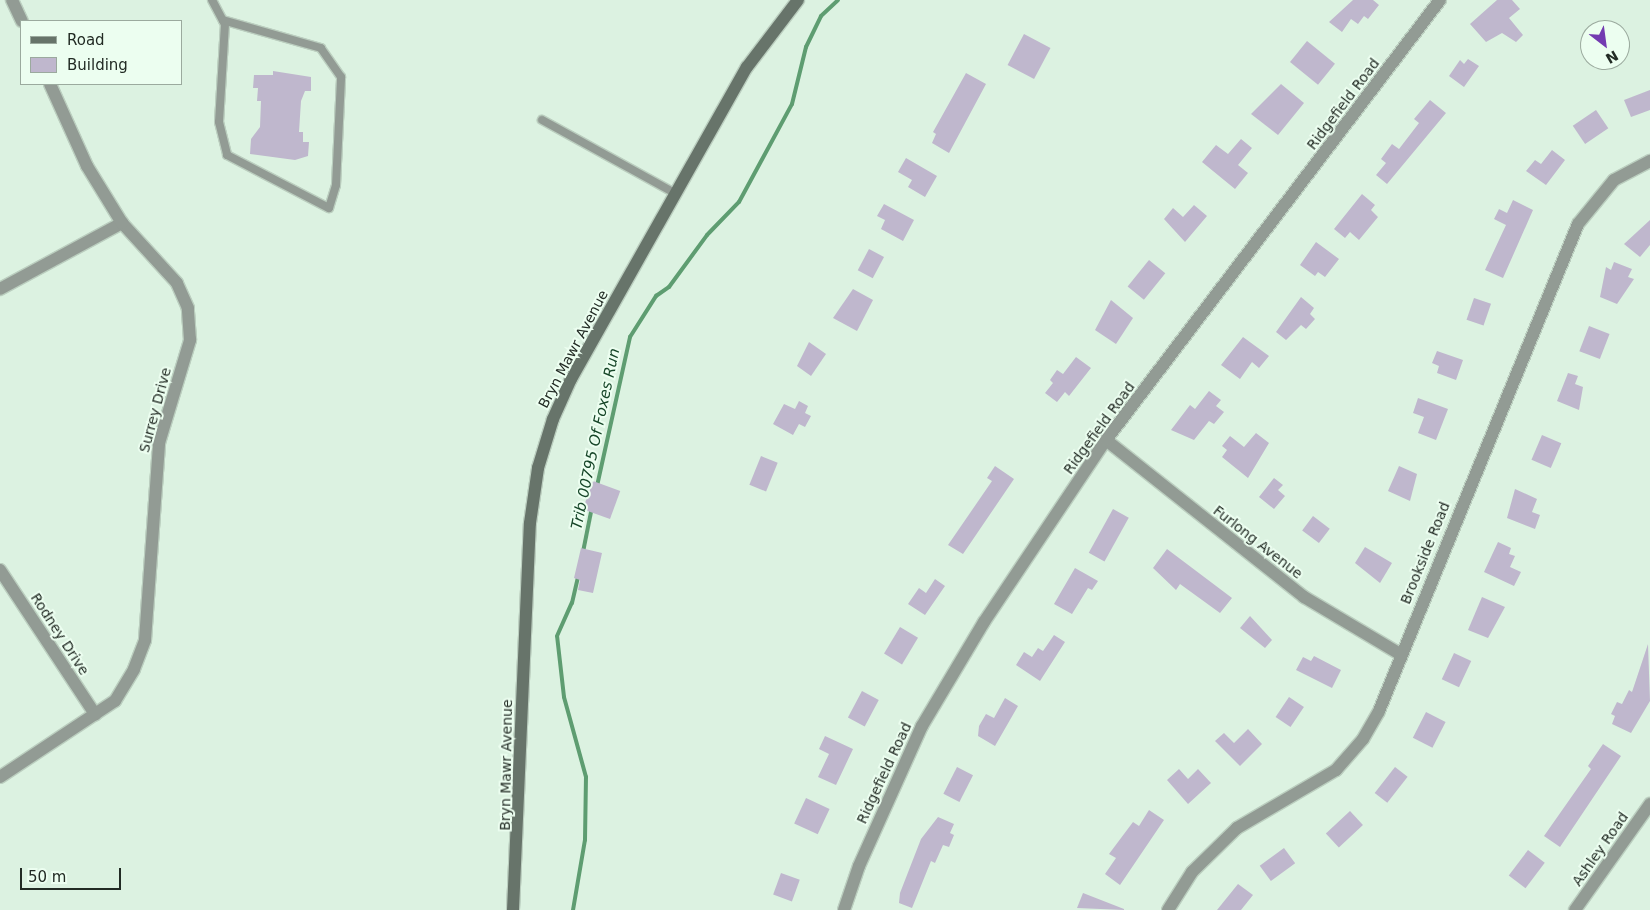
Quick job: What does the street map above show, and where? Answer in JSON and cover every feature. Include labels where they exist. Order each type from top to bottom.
[{"type":"main road","name":"Bryn Mawr Avenue","points":[[513,910],[522,778],[524,604],[538,468],[570,379],[755,53],[798,0]]},
{"type":"street","points":[[12,0],[22,20]]},
{"type":"street","name":"Ridgefield Road","points":[[844,910],[859,866],[922,726],[984,622],[1106,440],[1440,0]]},
{"type":"street","name":"Surrey Drive","points":[[0,777],[115,701],[134,669],[144,640],[159,443],[190,340],[188,308],[177,283],[122,223],[87,166],[50,85]]},
{"type":"street","name":"Brookside Road","points":[[1168,910],[1192,872],[1237,828],[1348,760],[1379,711],[1400,654],[1578,224],[1614,180],[1650,161]]},
{"type":"street","points":[[0,289],[122,223]]},
{"type":"street","name":"Furlong Avenue","points":[[1106,440],[1304,597],[1400,654]]},
{"type":"street","name":"Rodney Drive","points":[[0,570],[96,714]]},
{"type":"street","name":"Ashley Road","points":[[1575,910],[1650,804]]},
{"type":"lane","points":[[212,0],[223,20],[227,41],[219,122],[227,155],[329,208],[336,185],[341,77],[321,48],[223,20]]},
{"type":"lane","points":[[542,120],[675,193]]},
{"type":"building","points":[[1353,0],[1373,0],[1379,5],[1368,19],[1364,16],[1358,24],[1351,19],[1342,32],[1329,22]]},
{"type":"building","points":[[1497,0],[1512,0],[1520,9],[1509,18],[1523,35],[1516,42],[1502,33],[1486,42],[1470,24]]},
{"type":"building","points":[[1024,34],[1050,48],[1034,79],[1008,65]]},
{"type":"building","points":[[1307,41],[1335,64],[1318,85],[1290,62]]},
{"type":"building","points":[[1468,59],[1479,66],[1464,87],[1449,76],[1460,60],[1464,64]]},
{"type":"building","points":[[273,71],[311,77],[311,91],[305,91],[301,101],[299,132],[303,132],[303,142],[309,142],[308,156],[295,160],[250,154],[251,139],[260,127],[261,101],[257,101],[258,88],[253,88],[254,75],[273,75]]},
{"type":"building","points":[[966,73],[986,84],[949,153],[932,143],[936,134],[933,132]]},
{"type":"building","points":[[1281,84],[1304,103],[1278,135],[1251,114]]},
{"type":"building","points":[[1650,90],[1650,110],[1631,117],[1624,100]]},
{"type":"building","points":[[1430,100],[1446,113],[1387,184],[1376,175],[1386,163],[1381,159],[1392,144],[1399,149],[1419,123],[1414,119]]},
{"type":"building","points":[[1596,110],[1608,128],[1585,144],[1573,126]]},
{"type":"building","points":[[1241,139],[1252,148],[1238,165],[1248,173],[1235,189],[1202,162],[1216,145],[1228,154]]},
{"type":"building","points":[[1552,150],[1565,160],[1546,185],[1526,171],[1535,160],[1541,164]]},
{"type":"building","points":[[906,158],[937,176],[925,197],[908,187],[912,180],[898,172]]},
{"type":"building","points":[[1362,194],[1375,205],[1371,210],[1378,217],[1359,240],[1350,232],[1345,238],[1334,229]]},
{"type":"building","points":[[1513,200],[1533,210],[1503,278],[1485,270],[1506,225],[1494,219],[1499,209],[1507,213]]},
{"type":"building","points":[[884,204],[914,220],[903,241],[881,229],[885,220],[877,216]]},
{"type":"building","points":[[1194,205],[1207,216],[1185,242],[1164,219],[1173,208],[1183,217]]},
{"type":"building","points":[[1650,220],[1650,245],[1640,257],[1624,244]]},
{"type":"building","points":[[1316,242],[1339,259],[1325,277],[1318,272],[1315,276],[1300,265]]},
{"type":"building","points":[[869,249],[884,257],[873,278],[858,270]]},
{"type":"building","points":[[1149,260],[1165,273],[1144,300],[1128,286]]},
{"type":"building","points":[[1614,262],[1632,269],[1628,277],[1634,279],[1617,304],[1600,297],[1606,267],[1611,270]]},
{"type":"building","points":[[853,289],[873,300],[857,331],[833,318]]},
{"type":"building","points":[[1301,297],[1314,308],[1310,314],[1315,319],[1306,329],[1301,325],[1286,340],[1276,332]]},
{"type":"building","points":[[1474,298],[1491,304],[1484,326],[1467,320]]},
{"type":"building","points":[[1111,300],[1133,318],[1116,344],[1095,330]]},
{"type":"building","points":[[1589,326],[1610,334],[1600,359],[1579,351]]},
{"type":"building","points":[[1243,337],[1269,356],[1259,368],[1252,362],[1240,379],[1221,365]]},
{"type":"building","points":[[809,342],[826,354],[811,376],[797,366]]},
{"type":"building","points":[[1437,351],[1463,360],[1456,380],[1437,373],[1439,366],[1432,363]]},
{"type":"building","points":[[1076,357],[1091,368],[1069,396],[1065,392],[1057,402],[1045,393],[1053,383],[1050,380],[1057,370],[1063,374]]},
{"type":"building","points":[[1568,373],[1578,376],[1575,384],[1583,387],[1579,410],[1557,401]]},
{"type":"building","points":[[1209,391],[1221,400],[1216,406],[1224,412],[1214,424],[1209,421],[1194,440],[1171,430],[1190,405],[1195,409]]},
{"type":"building","points":[[1418,398],[1448,409],[1436,440],[1418,433],[1424,417],[1413,413]]},
{"type":"building","points":[[799,401],[808,406],[805,413],[811,416],[805,427],[799,424],[793,435],[773,424],[784,404],[795,409]]},
{"type":"building","points":[[1256,433],[1269,443],[1248,478],[1222,457],[1227,450],[1222,446],[1230,436],[1244,447]]},
{"type":"building","points":[[1542,435],[1561,443],[1551,468],[1531,460]]},
{"type":"building","points":[[761,456],[778,463],[766,491],[749,485]]},
{"type":"building","points":[[995,466],[1014,479],[963,554],[948,545],[992,481],[987,478]]},
{"type":"building","points":[[1399,466],[1417,474],[1410,501],[1388,491]]},
{"type":"building","points":[[1274,478],[1283,485],[1278,490],[1285,496],[1274,509],[1259,497]]},
{"type":"building","points":[[593,481],[620,491],[610,519],[583,509]]},
{"type":"building","points":[[1515,489],[1537,499],[1532,512],[1540,515],[1535,529],[1507,518]]},
{"type":"building","points":[[1113,509],[1129,518],[1105,561],[1089,553]]},
{"type":"building","points":[[1313,516],[1330,529],[1319,543],[1302,530]]},
{"type":"building","points":[[1498,542],[1511,548],[1509,554],[1515,556],[1510,567],[1521,572],[1514,586],[1484,572]]},
{"type":"building","points":[[1365,547],[1392,563],[1380,583],[1355,563]]},
{"type":"building","points":[[581,548],[602,553],[593,593],[578,590],[580,580],[574,578]]},
{"type":"building","points":[[1167,549],[1232,598],[1220,613],[1180,584],[1176,590],[1153,568]]},
{"type":"building","points":[[1075,568],[1098,581],[1092,590],[1088,588],[1072,614],[1054,604]]},
{"type":"building","points":[[935,579],[945,586],[925,615],[908,604],[919,588],[926,593]]},
{"type":"building","points":[[1482,597],[1505,607],[1488,638],[1468,630]]},
{"type":"building","points":[[1250,616],[1272,640],[1265,648],[1240,628]]},
{"type":"building","points":[[900,627],[918,638],[902,664],[884,654]]},
{"type":"building","points":[[1054,635],[1065,642],[1040,681],[1016,665],[1024,652],[1032,657],[1038,648],[1043,651]]},
{"type":"building","points":[[1648,644],[1650,701],[1631,733],[1612,724],[1615,716],[1611,714],[1617,702],[1622,704],[1629,690],[1632,692]]},
{"type":"building","points":[[1454,653],[1471,661],[1459,687],[1442,679]]},
{"type":"building","points":[[1314,656],[1341,670],[1332,688],[1296,670],[1303,657],[1311,661]]},
{"type":"building","points":[[862,691],[879,700],[865,726],[848,717]]},
{"type":"building","points":[[1289,697],[1304,707],[1291,727],[1276,717]]},
{"type":"building","points":[[1005,698],[1018,706],[995,746],[978,736],[979,726],[986,714],[994,718]]},
{"type":"building","points":[[1426,712],[1446,722],[1432,748],[1413,738]]},
{"type":"building","points":[[1248,729],[1262,744],[1240,766],[1215,741],[1224,733],[1234,743]]},
{"type":"building","points":[[825,736],[853,749],[836,785],[818,777],[829,754],[819,749]]},
{"type":"building","points":[[1603,744],[1621,756],[1560,847],[1544,836],[1591,769],[1588,766]]},
{"type":"building","points":[[957,767],[973,775],[959,802],[943,794]]},
{"type":"building","points":[[1395,767],[1408,777],[1387,803],[1375,793]]},
{"type":"building","points":[[1179,769],[1188,779],[1198,769],[1211,783],[1188,804],[1167,780]]},
{"type":"building","points":[[806,798],[830,809],[818,834],[794,823]]},
{"type":"building","points":[[1149,810],[1164,820],[1120,885],[1105,874],[1116,858],[1109,854],[1133,822],[1139,826]]},
{"type":"building","points":[[1350,811],[1363,825],[1339,847],[1326,834]]},
{"type":"building","points":[[938,817],[954,824],[950,833],[954,835],[949,847],[943,845],[935,863],[931,861],[912,908],[899,903],[900,893],[921,839]]},
{"type":"building","points":[[1284,848],[1295,863],[1271,881],[1260,866]]},
{"type":"building","points":[[1528,850],[1545,863],[1526,888],[1509,876]]},
{"type":"building","points":[[781,873],[800,880],[792,901],[773,895]]},
{"type":"building","points":[[1238,884],[1253,895],[1241,910],[1217,910]]},
{"type":"building","points":[[1083,893],[1124,909],[1124,910],[1077,908]]},
{"type":"waterway","name":"Trib 00795 Of Foxes Run","points":[[597,486],[630,337],[656,296],[669,287],[707,235],[739,202],[792,104],[806,47],[821,16],[838,0]]},
{"type":"waterway","name":"Trib 00795 Of Foxes Run","points":[[583,552],[592,507]]},
{"type":"waterway","name":"Trib 00795 Of Foxes Run","points":[[573,910],[585,840],[586,777],[564,697],[557,636],[572,603],[578,576]]}]
